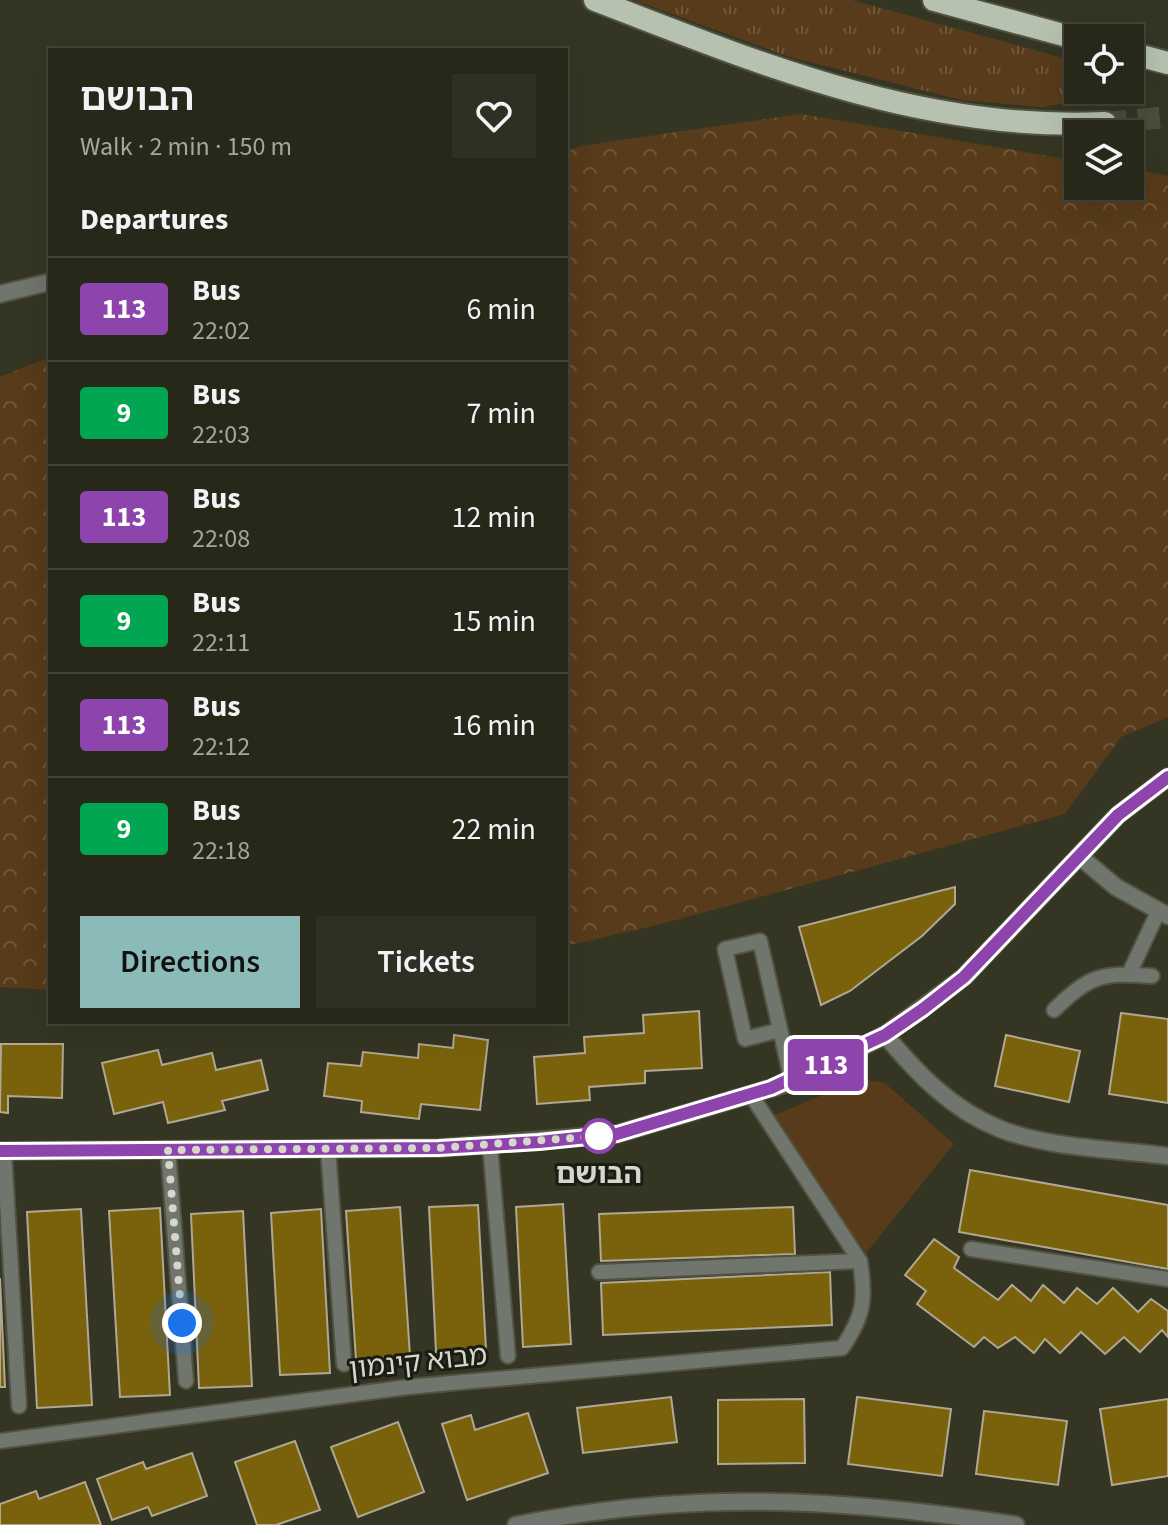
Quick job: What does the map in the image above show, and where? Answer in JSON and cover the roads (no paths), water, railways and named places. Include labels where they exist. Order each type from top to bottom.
[{"type":"highway","points":[[595,0],[770,68],[871,98],[1004,121],[1064,122]]},
{"type":"highway","points":[[934,0],[1064,35]]},
{"type":"highway","points":[[1144,57],[1168,63]]},
{"type":"street","points":[[0,294],[48,282]]},
{"type":"street","points":[[2,1151],[490,1145],[617,1134],[792,1082],[885,1035],[964,977],[1118,815],[1168,777]]},
{"type":"street","points":[[1079,856],[1116,887],[1163,914]]},
{"type":"street","points":[[885,1035],[920,1077],[963,1109],[999,1129],[1052,1140],[1168,1156]]},
{"type":"street","points":[[516,1525],[662,1502],[746,1500],[914,1518],[1016,1525]]},
{"type":"lane","points":[[1129,974],[1163,914]]},
{"type":"lane","points":[[780,1030],[745,1039],[725,949],[760,941],[792,1082]]},
{"type":"lane","points":[[1054,1010],[1092,977],[1152,976]]},
{"type":"lane","points":[[751,1095],[860,1261]]},
{"type":"lane","points":[[490,1145],[508,1356]]},
{"type":"lane","points":[[328,1149],[344,1364]]},
{"type":"lane","points":[[168,1150],[186,1381]]},
{"type":"lane","points":[[2,1151],[19,1406]]},
{"type":"lane","points":[[971,1249],[1168,1279]]},
{"type":"lane","points":[[599,1272],[860,1261]]},
{"type":"lane","name":"מבוא קינמון","points":[[0,1441],[408,1387],[842,1348],[859,1323],[864,1291],[860,1261]]},
{"type":"tunnel","points":[[1136,120],[1168,117]]},
{"type":"place","name":"הבושם","points":[[599,1136]]}]
